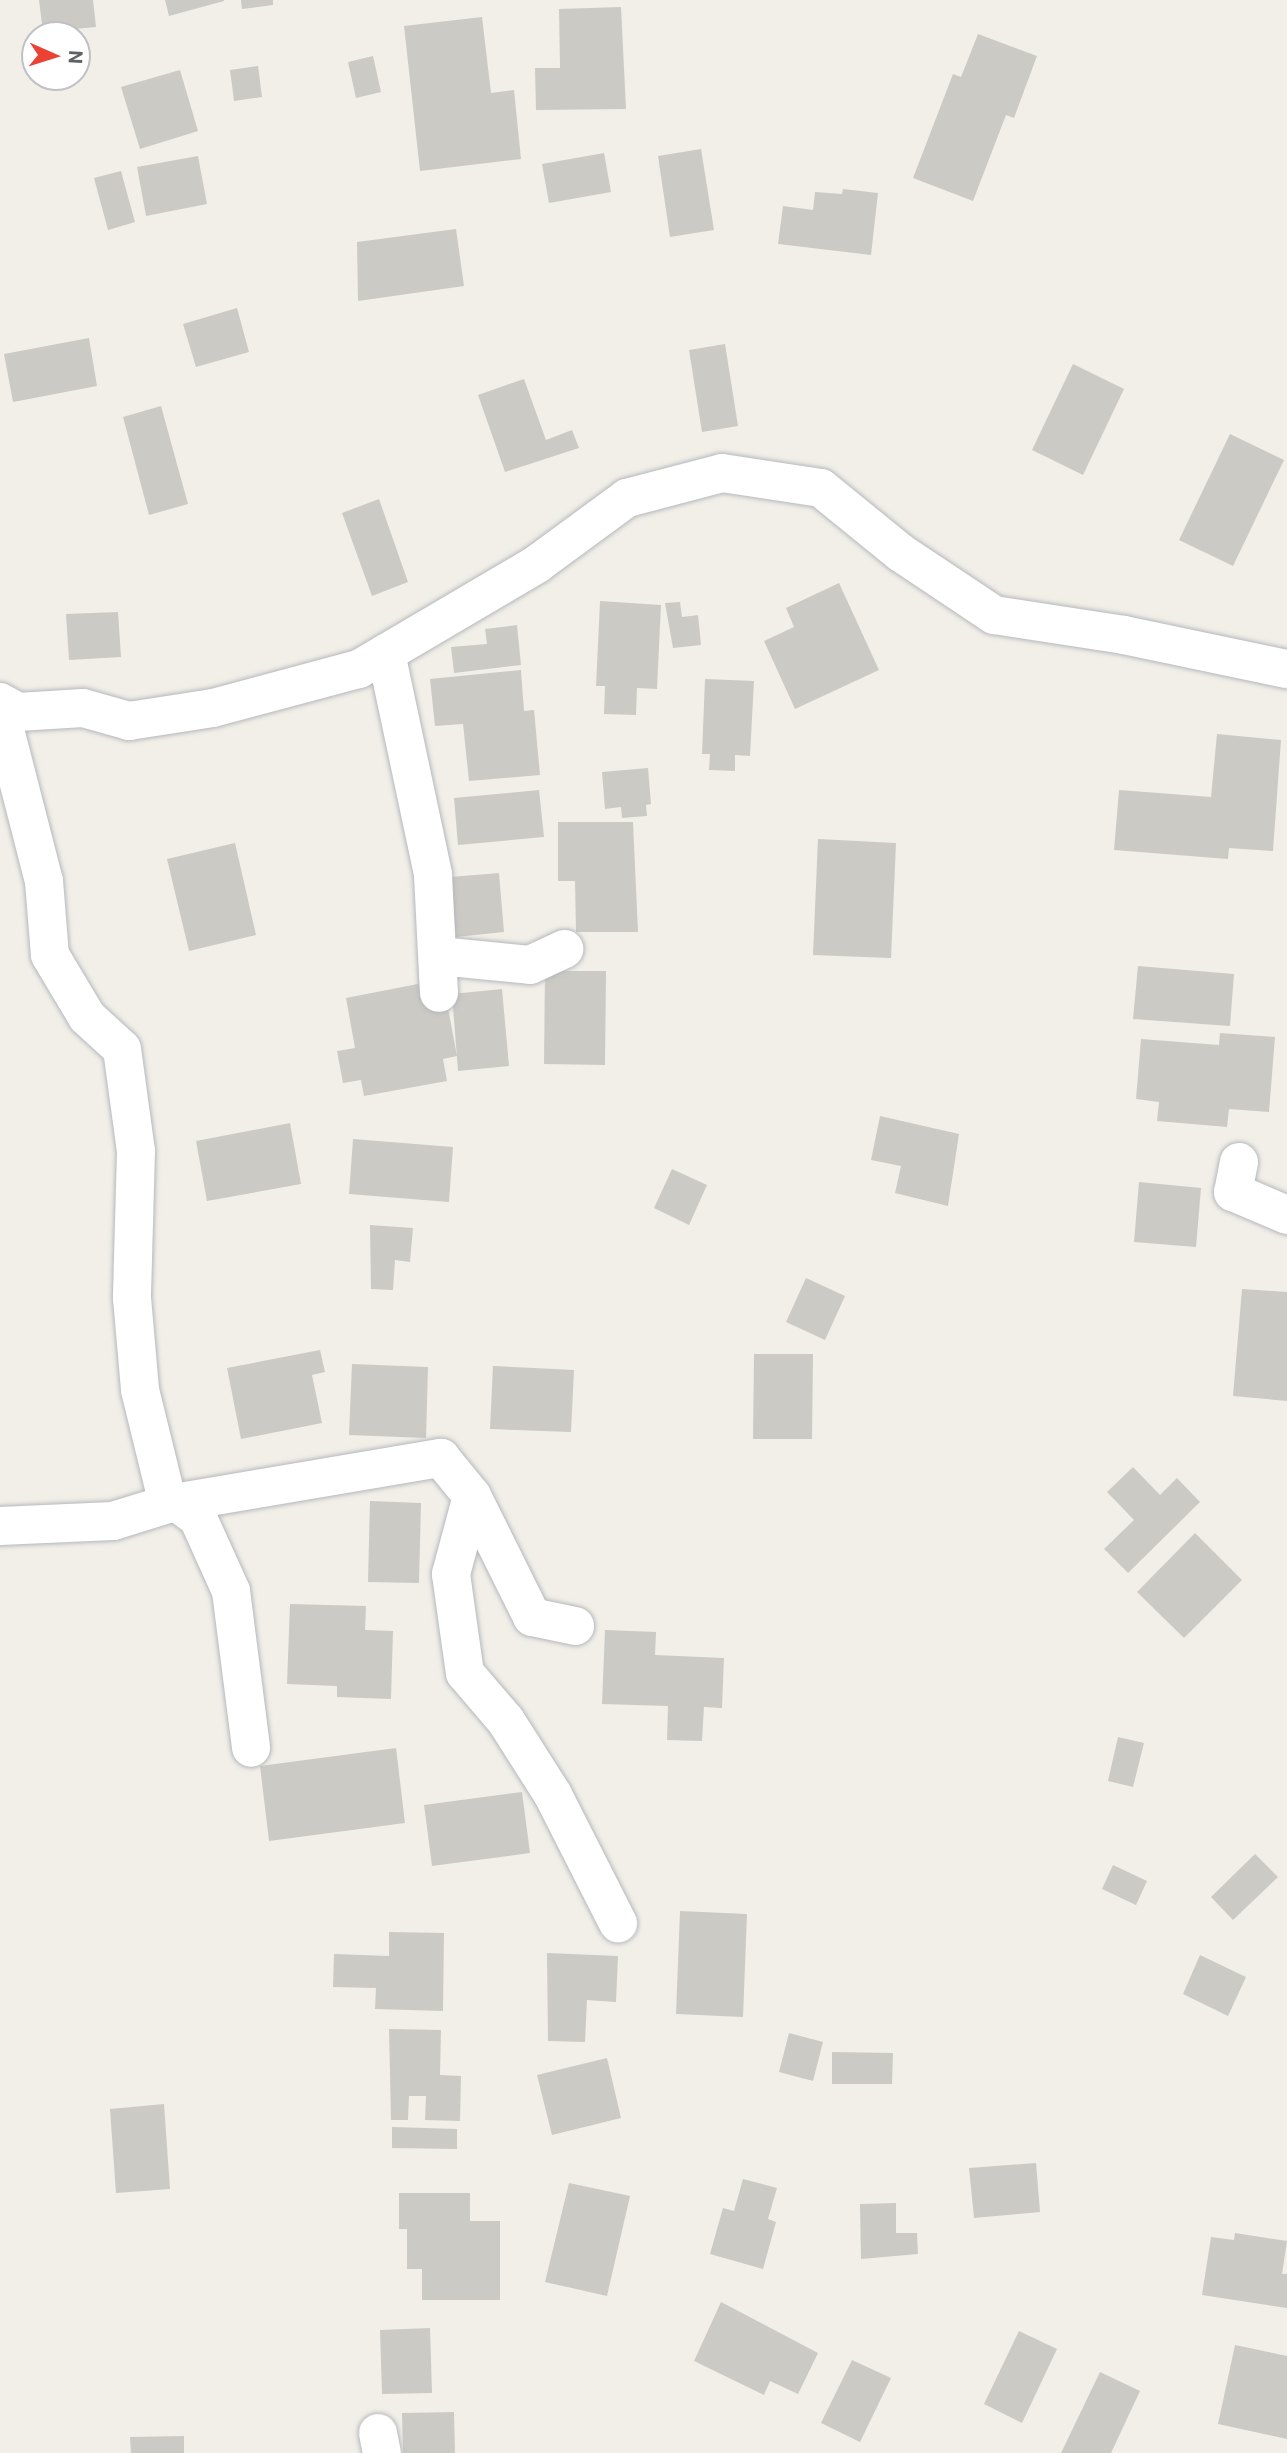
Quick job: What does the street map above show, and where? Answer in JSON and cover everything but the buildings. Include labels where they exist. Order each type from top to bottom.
[{"type":"street","points":[[0,702],[18,712],[83,708],[129,720],[226,705],[359,669],[537,564],[627,498],[722,473],[821,488],[901,553],[994,615],[1124,635],[1287,669]]},
{"type":"street","points":[[386,653],[433,875],[439,974],[530,965],[565,949]]},
{"type":"street","points":[[0,710],[44,881],[50,955],[87,1017],[122,1049],[136,1150],[132,1298],[140,1390],[173,1504],[198,1518],[231,1591],[251,1748]]},
{"type":"street","points":[[1239,1162],[1233,1192],[1287,1215]]},
{"type":"street","points":[[0,1526],[113,1521],[173,1504],[441,1458],[472,1496],[532,1617],[575,1626]]},
{"type":"street","points":[[472,1496],[452,1574],[465,1673],[506,1721],[553,1795],[618,1923]]}]
